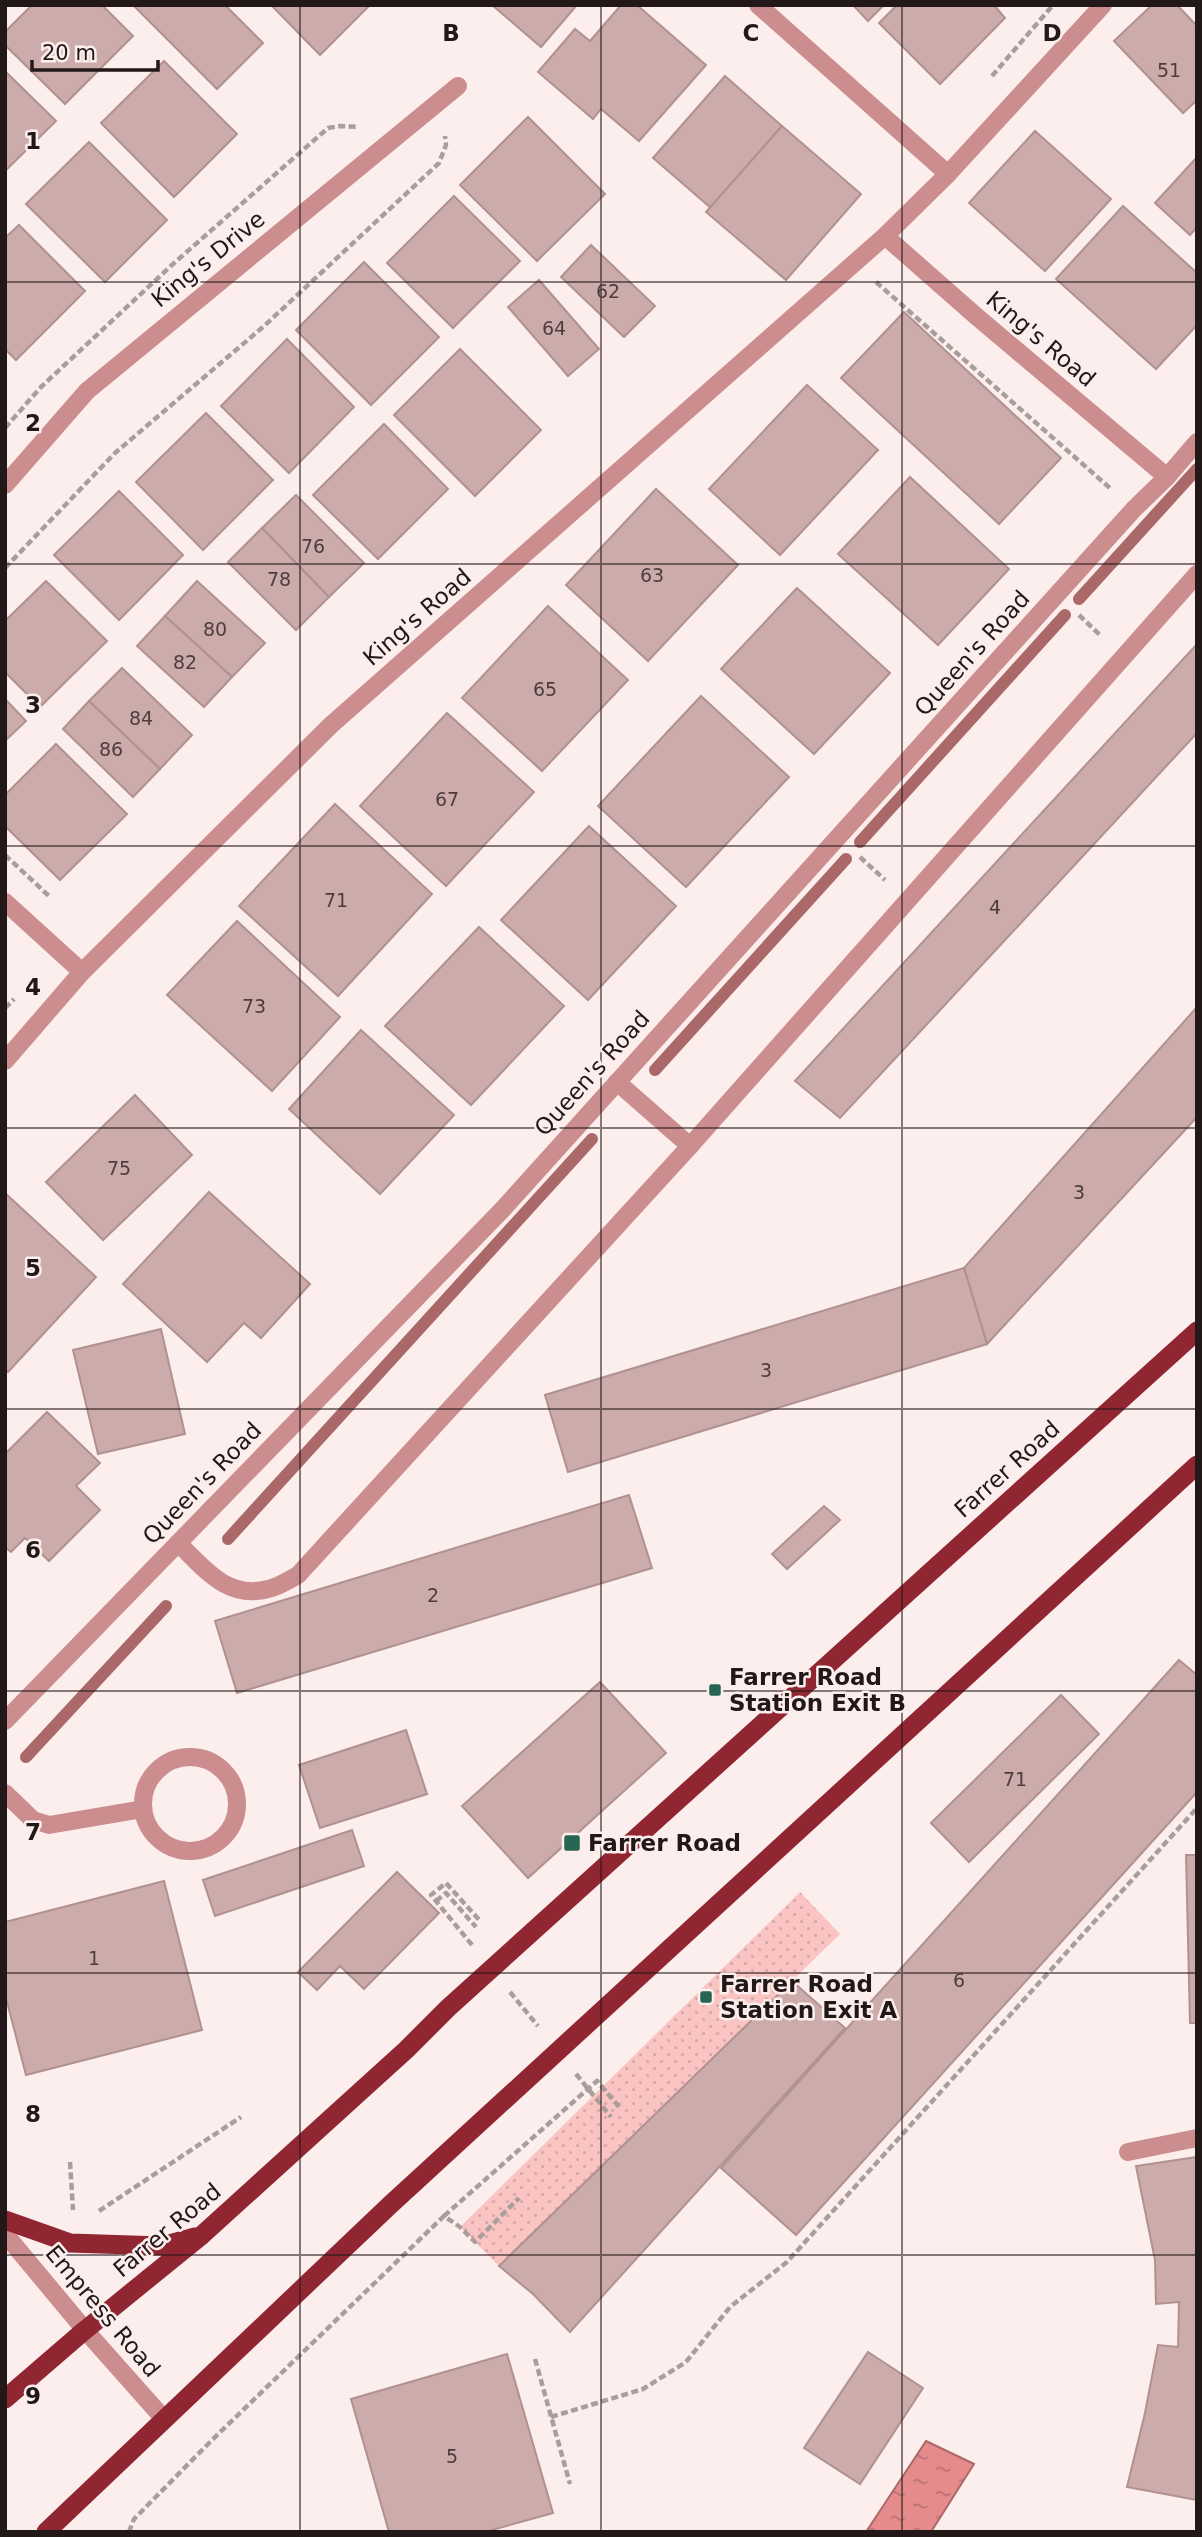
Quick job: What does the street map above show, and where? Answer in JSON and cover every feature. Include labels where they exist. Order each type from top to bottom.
[{"type":"highway","name":"Farrer Road","points":[[5,2399],[202,2235],[406,2050],[448,2008],[1197,1331]]},
{"type":"highway","points":[[46,2532],[390,2205],[1197,1465]]},
{"type":"highway","points":[[5,2220],[71,2243],[162,2246],[202,2235]]},
{"type":"street","points":[[758,5],[948,174]]},
{"type":"street","name":"King's Road","points":[[5,1061],[82,972],[331,725],[885,236],[948,174],[1103,5]]},
{"type":"street","name":"King's Drive","points":[[5,485],[87,391],[451,91]]},
{"type":"street","name":"King's Road","points":[[885,236],[1167,477]]},
{"type":"street","name":"Queen's Road","points":[[5,1721],[502,1210],[1197,442]]},
{"type":"street","points":[[178,1543],[223,1584],[241,1592],[268,1589],[298,1575],[690,1146],[1197,574]]},
{"type":"street","points":[[5,902],[82,972]]},
{"type":"street","points":[[617,1082],[690,1146]]},
{"type":"street","points":[[181,1757],[198,1757],[215,1763],[228,1774],[236,1790],[238,1807],[234,1824],[223,1838],[209,1848],[191,1851],[174,1849],[159,1839],[148,1826],[143,1809],[144,1791],[151,1775],[164,1763],[181,1757]]},
{"type":"street","points":[[5,1793],[33,1820],[49,1825],[143,1809]]},
{"type":"street","points":[[1128,2152],[1197,2138]]},
{"type":"street","name":"Empress Road","points":[[5,2234],[164,2419]]},
{"type":"path","points":[[5,568],[115,453],[263,327],[439,163],[446,145],[451,91]]},
{"type":"path","points":[[5,428],[41,387],[132,302],[328,128],[340,126],[402,131]]},
{"type":"path","points":[[855,263],[1134,509]]},
{"type":"path","points":[[1077,614],[1123,657]]},
{"type":"path","points":[[5,855],[54,901]]},
{"type":"path","points":[[859,856],[908,900]]},
{"type":"path","points":[[551,2417],[643,2389],[686,2362],[730,2307],[787,2262],[1197,1808]]},
{"type":"path","points":[[480,1955],[431,1895],[446,1883],[481,1922]]},
{"type":"path","points":[[436,1901],[446,1893],[476,1927]]},
{"type":"path","points":[[506,1987],[541,2030]]},
{"type":"path","points":[[576,2074],[611,2117]]},
{"type":"path","points":[[129,2532],[134,2519],[212,2440],[443,2216],[597,2081],[620,2108]]},
{"type":"path","points":[[71,2243],[73,2228],[241,2117]]},
{"type":"path","points":[[70,2162],[73,2207]]},
{"type":"path","points":[[443,2216],[460,2227],[475,2242],[519,2198]]},
{"type":"path","points":[[535,2359],[570,2484]]},
{"type":"shaded area","points":[[800,1892],[840,1934],[499,2266],[460,2227]]},
{"type":"water","points":[[926,2441],[974,2464],[931,2532],[866,2532]]},
{"type":"building","points":[[32,5],[102,5],[133,36],[65,104],[5,45],[5,32]]},
{"type":"building","points":[[133,5],[225,5],[263,43],[217,89]]},
{"type":"building","points":[[271,5],[370,5],[320,55]]},
{"type":"building","points":[[492,5],[577,5],[541,47]]},
{"type":"building","points":[[621,5],[637,5],[706,65],[639,141],[601,109],[593,119],[538,72],[575,29],[590,41]]},
{"type":"building","points":[[853,5],[884,5],[868,21]]},
{"type":"building","points":[[897,5],[994,5],[1005,18],[940,84],[879,23]]},
{"type":"building","points":[[1152,5],[1177,5],[1197,26],[1197,100],[1183,113],[1114,41]]},
{"type":"building","points":[[164,61],[237,134],[174,197],[101,123]]},
{"type":"building","points":[[5,71],[56,121],[5,171]]},
{"type":"building","points":[[725,76],[782,126],[711,208],[653,158]]},
{"type":"building","points":[[528,117],[605,194],[537,261],[460,185]]},
{"type":"building","points":[[782,126],[861,194],[786,280],[706,212]]},
{"type":"building","points":[[1035,131],[1111,199],[1045,271],[969,203]]},
{"type":"building","points":[[89,142],[167,220],[105,282],[26,204]]},
{"type":"building","points":[[1197,157],[1197,227],[1190,235],[1155,203]]},
{"type":"building","points":[[454,196],[520,261],[453,328],[387,263]]},
{"type":"building","points":[[1123,206],[1197,273],[1197,325],[1156,369],[1056,279]]},
{"type":"building","points":[[19,225],[85,291],[16,360],[5,349],[5,238]]},
{"type":"building","points":[[591,245],[655,306],[624,337],[561,277]]},
{"type":"building","points":[[364,262],[439,337],[371,405],[296,330]]},
{"type":"building","points":[[539,280],[599,349],[568,376],[508,307]]},
{"type":"building","points":[[904,312],[1061,458],[999,524],[841,378]]},
{"type":"building","points":[[287,339],[354,407],[289,473],[221,406]]},
{"type":"building","points":[[460,349],[541,430],[475,496],[394,415]]},
{"type":"building","points":[[807,385],[878,450],[780,555],[709,489]]},
{"type":"building","points":[[206,413],[273,480],[203,550],[136,482]]},
{"type":"building","points":[[384,424],[448,489],[378,559],[313,495]]},
{"type":"building","points":[[910,477],[1009,569],[938,645],[838,554]]},
{"type":"building","points":[[656,489],[738,565],[648,661],[566,585]]},
{"type":"building","points":[[119,491],[183,555],[119,620],[54,555]]},
{"type":"building","points":[[296,495],[364,563],[329,597],[262,528]]},
{"type":"building","points":[[262,528],[329,597],[296,630],[228,562]]},
{"type":"building","points":[[46,581],[107,641],[40,707],[5,672],[5,621]]},
{"type":"building","points":[[197,581],[265,643],[232,677],[165,616]]},
{"type":"building","points":[[797,588],[890,673],[814,754],[721,669]]},
{"type":"building","points":[[548,606],[628,680],[542,771],[462,698]]},
{"type":"building","points":[[165,616],[232,677],[204,707],[137,646]]},
{"type":"building","points":[[1197,644],[1197,733],[840,1118],[795,1081]]},
{"type":"building","points":[[122,668],[192,735],[160,769],[89,701]]},
{"type":"building","points":[[701,696],[789,777],[686,887],[598,806]]},
{"type":"building","points":[[5,699],[26,721],[5,741]]},
{"type":"building","points":[[89,701],[160,769],[133,797],[63,729]]},
{"type":"building","points":[[447,713],[534,792],[446,886],[360,806]]},
{"type":"building","points":[[56,744],[127,814],[60,880],[5,826],[5,795]]},
{"type":"building","points":[[335,804],[432,894],[338,996],[239,906]]},
{"type":"building","points":[[589,826],[676,906],[588,1000],[501,920]]},
{"type":"building","points":[[237,921],[340,1017],[272,1091],[167,995]]},
{"type":"building","points":[[479,927],[564,1006],[471,1105],[385,1026]]},
{"type":"building","points":[[1197,1007],[1197,1117],[987,1344],[964,1268]]},
{"type":"building","points":[[361,1030],[454,1115],[380,1194],[289,1109]]},
{"type":"building","points":[[135,1095],[192,1155],[103,1240],[46,1182]]},
{"type":"building","points":[[209,1192],[310,1284],[261,1338],[244,1323],[207,1362],[123,1284]]},
{"type":"building","points":[[5,1193],[96,1277],[8,1372],[5,1369]]},
{"type":"building","points":[[964,1268],[987,1344],[568,1472],[545,1395]]},
{"type":"building","points":[[161,1329],[185,1434],[98,1454],[73,1350]]},
{"type":"building","points":[[47,1412],[100,1463],[76,1486],[100,1510],[49,1561],[25,1538],[11,1552],[5,1547],[5,1454]]},
{"type":"building","points":[[629,1495],[652,1568],[237,1693],[215,1621]]},
{"type":"building","points":[[824,1506],[840,1520],[787,1569],[772,1554]]},
{"type":"building","points":[[1179,1660],[1197,1675],[1197,1792],[796,2235],[721,2168]]},
{"type":"building","points":[[600,1682],[666,1753],[528,1878],[462,1806]]},
{"type":"building","points":[[1061,1695],[1099,1734],[969,1862],[931,1823]]},
{"type":"building","points":[[406,1730],[427,1794],[320,1828],[299,1765]]},
{"type":"building","points":[[352,1830],[364,1866],[215,1916],[203,1880]]},
{"type":"building","points":[[1186,1855],[1197,1855],[1197,2023],[1190,2023]]},
{"type":"building","points":[[397,1872],[439,1913],[364,1989],[340,1966],[317,1990],[298,1972]]},
{"type":"building","points":[[164,1881],[202,2030],[26,2075],[5,1994],[5,1922]]},
{"type":"building","points":[[792,1981],[845,2028],[570,2332],[533,2294],[499,2266]]},
{"type":"building","points":[[1197,2157],[1197,2500],[1127,2487],[1158,2345],[1178,2347],[1179,2302],[1156,2304],[1155,2260],[1136,2166]]},
{"type":"building","points":[[868,2352],[923,2388],[860,2484],[804,2448]]},
{"type":"building","points":[[507,2354],[553,2513],[485,2532],[389,2532],[351,2399]]},
{"type":"waterway","points":[[1079,599],[1197,469]]},
{"type":"waterway","points":[[860,842],[1065,615]]},
{"type":"waterway","points":[[655,1070],[846,859]]},
{"type":"waterway","points":[[228,1539],[592,1139]]},
{"type":"waterway","points":[[26,1757],[166,1606]]},
{"type":"place","name":"Farrer Road Station Exit B","points":[[715,1690]]},
{"type":"place","name":"Farrer Road","points":[[572,1843]]},
{"type":"place","name":"Farrer Road Station Exit A","points":[[706,1997]]}]
